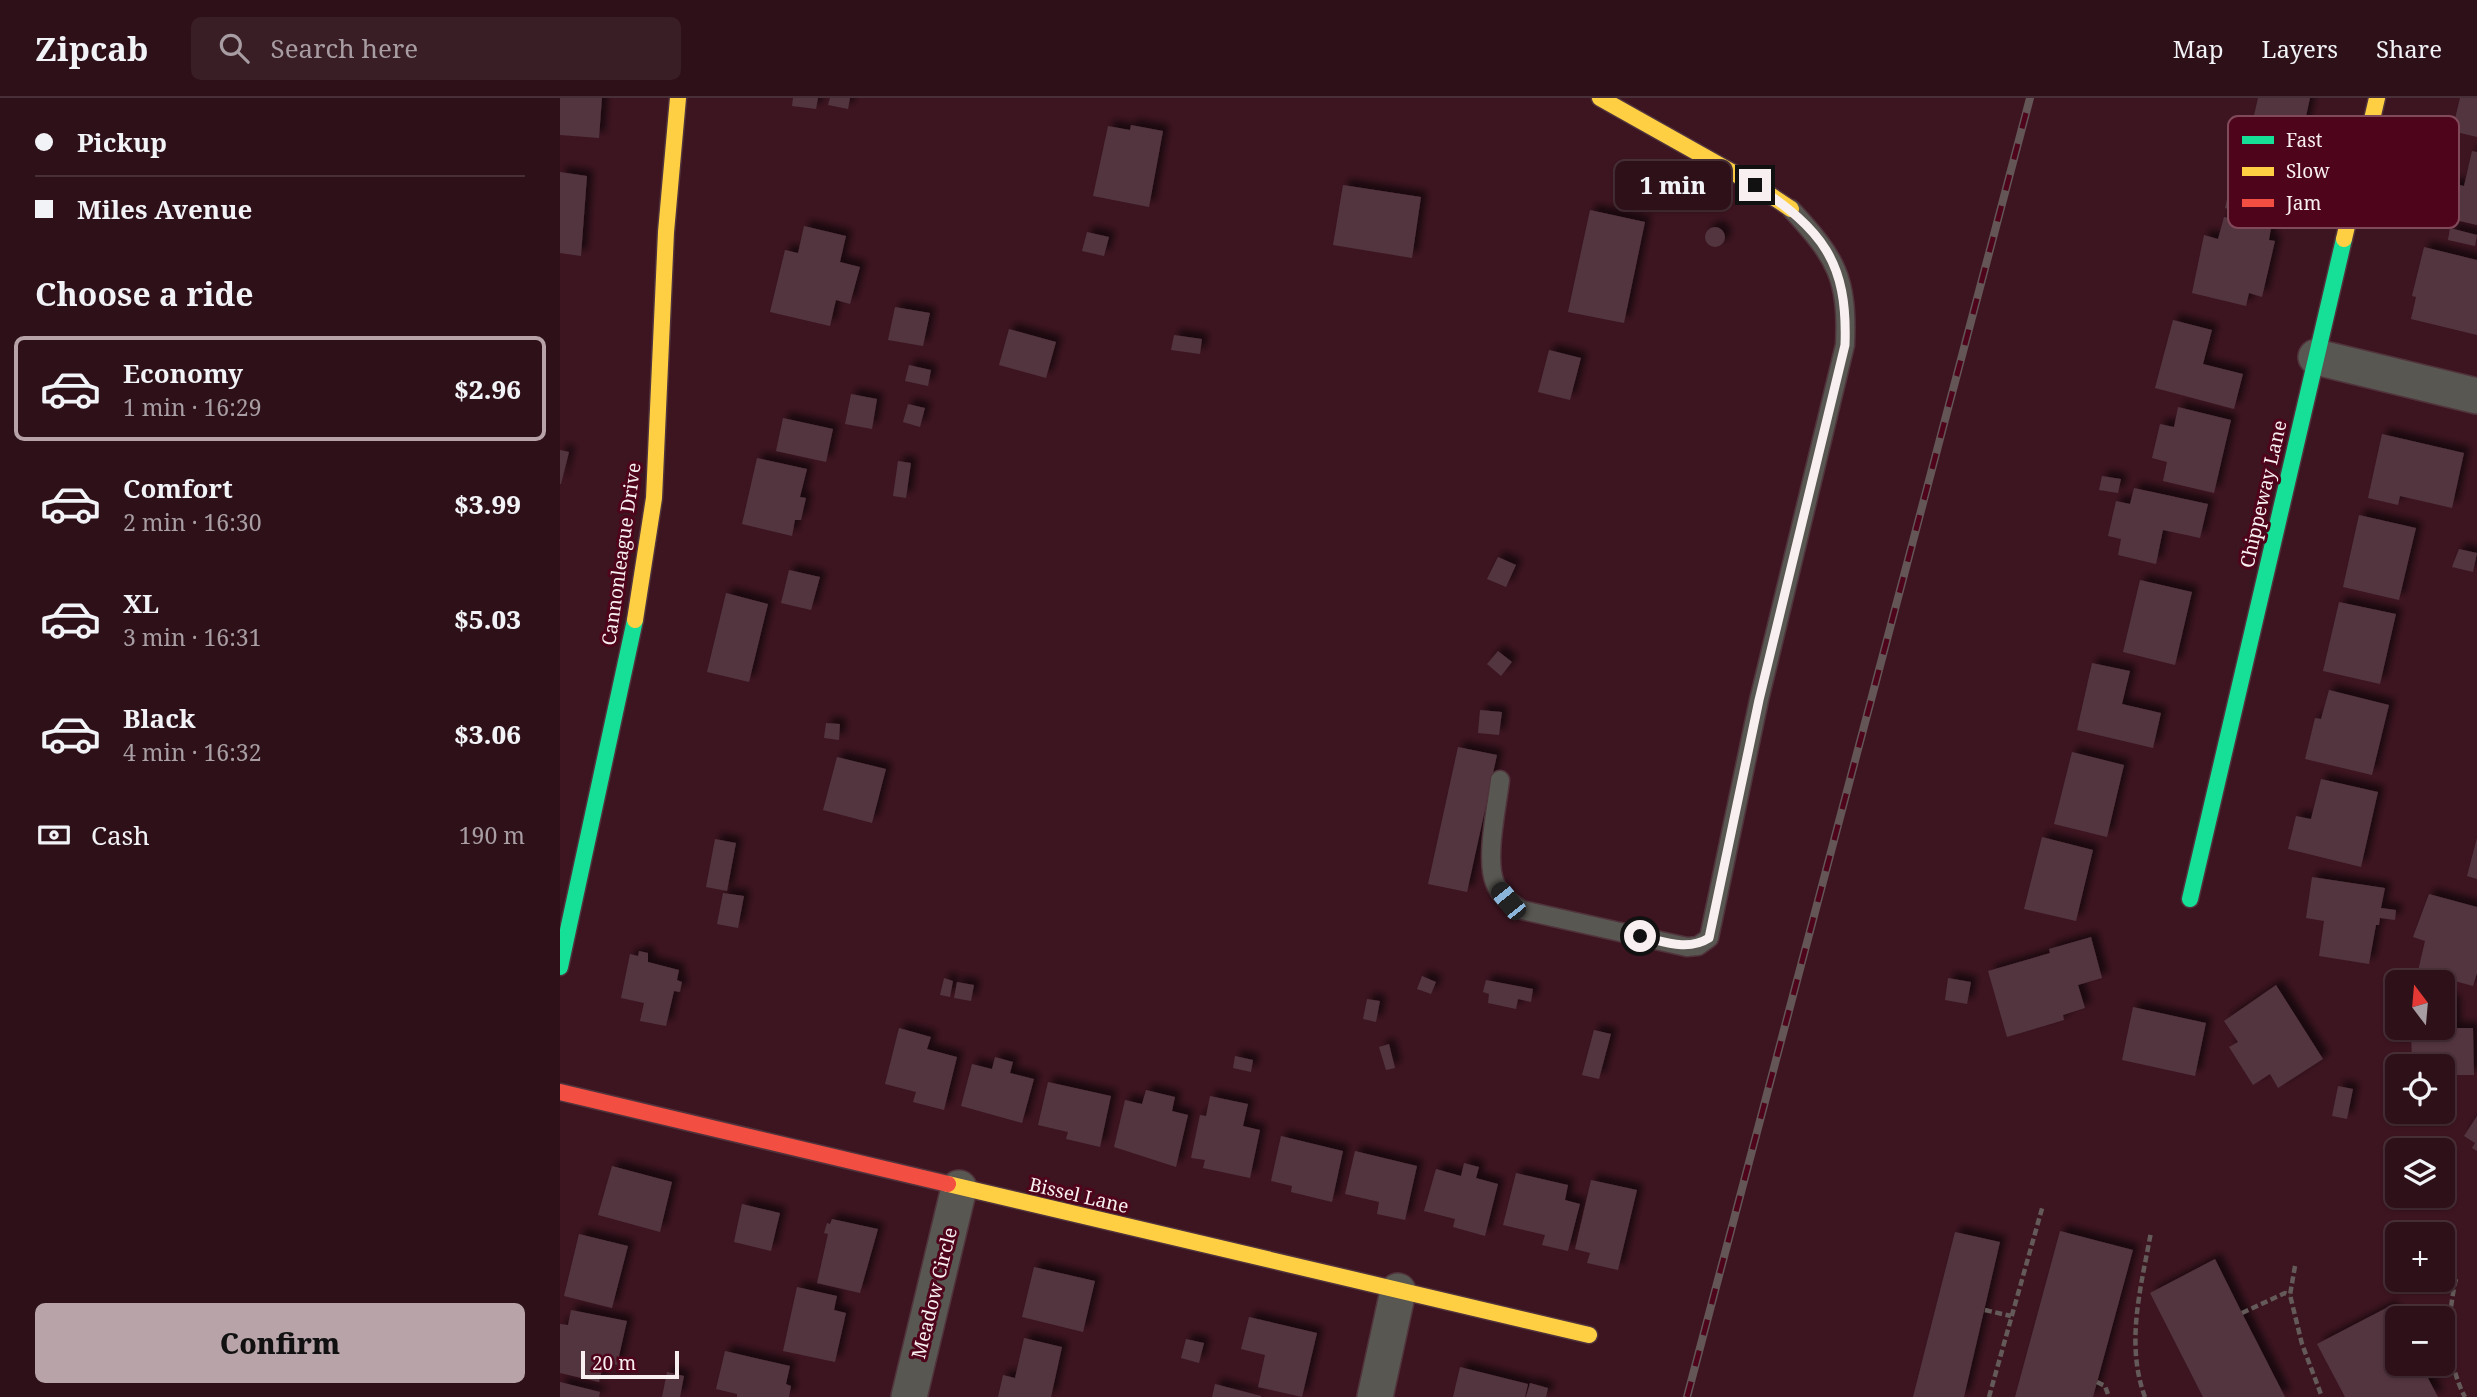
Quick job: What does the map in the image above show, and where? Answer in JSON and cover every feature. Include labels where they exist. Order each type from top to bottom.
[{"type":"street","name":"Cannonleague Drive","points":[[560,967],[624,680],[644,572],[654,498],[666,232],[678,98]]},
{"type":"street","points":[[1600,98],[1755,185],[1791,209]]},
{"type":"street","name":"Chippeway Lane","points":[[2373,116],[2377,98]]},
{"type":"street","name":"Chippeway Lane","points":[[2190,899],[2346,228]]},
{"type":"street","points":[[2316,357],[2477,396]]},
{"type":"street","name":"Bissel Lane","points":[[560,1092],[1589,1335]]},
{"type":"street","name":"Meadow Circle","points":[[909,1397],[959,1188]]},
{"type":"street","points":[[1374,1397],[1398,1291]]},
{"type":"lane","points":[[1500,780],[1491,867],[1495,885],[1508,901],[1522,910],[1687,947],[1698,946],[1709,938],[1759,700],[1845,345],[1846,310],[1833,259],[1791,209]]},
{"type":"path","points":[[1989,1397],[2043,1205]]},
{"type":"path","points":[[2145,1397],[2136,1372],[2134,1343],[2138,1299],[2151,1232]]},
{"type":"path","points":[[2295,1266],[2290,1295],[2302,1344],[2322,1397]]},
{"type":"path","points":[[2452,1306],[2456,1279]]},
{"type":"path","points":[[2242,1313],[2285,1293],[2290,1295]]},
{"type":"path","points":[[1985,1310],[2011,1316]]},
{"type":"path","points":[[2455,1365],[2465,1397]]},
{"type":"path","points":[[2097,1382],[2105,1386],[2109,1397]]},
{"type":"building","points":[[560,98],[602,98],[599,138],[560,135]]},
{"type":"building","points":[[793,98],[818,98],[816,109],[792,106]]},
{"type":"building","points":[[830,98],[850,98],[848,109],[828,105]]},
{"type":"building","points":[[2258,98],[2310,98],[2306,116],[2254,116]]},
{"type":"building","points":[[2460,98],[2477,98],[2477,137],[2459,133],[2459,116],[2456,116]]},
{"type":"building","points":[[1131,125],[1163,131],[1149,207],[1093,196],[1108,126],[1130,130]]},
{"type":"building","points":[[2472,151],[2477,152],[2477,225],[2459,221],[2459,185],[2464,186]]},
{"type":"building","points":[[560,172],[587,176],[581,256],[560,253]]},
{"type":"building","points":[[1343,185],[1421,197],[1412,258],[1333,245]]},
{"type":"building","points":[[1590,210],[1645,222],[1624,323],[1568,312]]},
{"type":"building","points":[[2224,217],[2228,218],[2228,228],[2271,228],[2269,240],[2275,241],[2262,297],[2249,293],[2246,306],[2192,293],[2204,235],[2218,239]]},
{"type":"building","points":[[804,226],[846,236],[840,262],[860,267],[850,304],[836,300],[830,326],[770,312],[785,250],[798,253]]},
{"type":"building","points":[[1715,227],[1722,230],[1725,237],[1722,244],[1715,247],[1708,244],[1705,237],[1708,230]]},
{"type":"building","points":[[2450,228],[2477,235],[2475,246],[2448,240]]},
{"type":"building","points":[[1087,232],[1109,237],[1104,256],[1082,251]]},
{"type":"building","points":[[2424,247],[2477,260],[2477,335],[2411,319],[2416,297],[2412,296]]},
{"type":"building","points":[[895,307],[930,313],[923,346],[888,340]]},
{"type":"building","points":[[2173,320],[2212,330],[2203,364],[2243,374],[2234,409],[2155,388]]},
{"type":"building","points":[[1009,329],[1056,342],[1046,378],[999,365]]},
{"type":"building","points":[[1174,335],[1202,339],[1200,354],[1171,350]]},
{"type":"building","points":[[1549,350],[1581,358],[1570,400],[1538,392]]},
{"type":"building","points":[[909,365],[931,370],[928,386],[905,381]]},
{"type":"building","points":[[851,394],[877,399],[872,429],[845,424]]},
{"type":"building","points":[[908,404],[925,408],[920,427],[903,422]]},
{"type":"building","points":[[2178,407],[2231,420],[2214,493],[2163,481],[2167,462],[2152,458],[2160,424],[2174,427]]},
{"type":"building","points":[[783,418],[833,429],[826,462],[776,451]]},
{"type":"building","points":[[2382,434],[2464,453],[2452,508],[2400,496],[2398,505],[2368,498]]},
{"type":"building","points":[[560,450],[569,452],[561,484],[560,484]]},
{"type":"building","points":[[757,458],[807,469],[800,497],[806,498],[801,520],[795,520],[792,536],[742,524]]},
{"type":"building","points":[[898,461],[911,463],[906,498],[893,496]]},
{"type":"building","points":[[2102,476],[2121,479],[2118,493],[2099,490]]},
{"type":"building","points":[[2134,488],[2208,504],[2200,538],[2163,530],[2156,564],[2118,555],[2121,539],[2108,536],[2116,501],[2130,504]]},
{"type":"building","points":[[2359,515],[2416,528],[2399,600],[2343,587]]},
{"type":"building","points":[[2459,549],[2477,553],[2473,572],[2452,567]]},
{"type":"building","points":[[1498,557],[1516,565],[1506,587],[1487,579]]},
{"type":"building","points":[[789,570],[820,577],[811,610],[781,603]]},
{"type":"building","points":[[2140,580],[2192,592],[2175,665],[2123,652]]},
{"type":"building","points":[[726,593],[768,604],[749,682],[707,672]]},
{"type":"building","points":[[2339,602],[2396,614],[2380,684],[2323,671]]},
{"type":"building","points":[[1498,651],[1512,662],[1501,676],[1487,664]]},
{"type":"building","points":[[2092,663],[2130,671],[2122,704],[2161,713],[2153,748],[2077,730]]},
{"type":"building","points":[[2329,690],[2389,705],[2372,775],[2305,759],[2315,718],[2321,719]]},
{"type":"building","points":[[1480,710],[1502,712],[1499,735],[1478,733]]},
{"type":"building","points":[[826,723],[840,724],[839,740],[824,738]]},
{"type":"building","points":[[1458,747],[1497,755],[1467,892],[1428,884]]},
{"type":"building","points":[[2072,752],[2124,765],[2107,837],[2054,824]]},
{"type":"building","points":[[837,757],[886,769],[872,823],[823,810]]},
{"type":"building","points":[[2321,779],[2378,792],[2361,867],[2288,849],[2296,816],[2311,819]]},
{"type":"building","points":[[2042,837],[2093,850],[2076,921],[2024,909]]},
{"type":"building","points":[[2477,838],[2477,879],[2467,876]]},
{"type":"building","points":[[715,839],[736,843],[727,891],[706,887]]},
{"type":"building","points":[[2312,877],[2385,888],[2381,908],[2396,910],[2395,920],[2380,918],[2379,925],[2376,925],[2369,964],[2319,956],[2324,921],[2306,918]]},
{"type":"building","points":[[723,893],[744,896],[738,928],[717,924]]},
{"type":"building","points":[[2429,894],[2477,907],[2477,973],[2473,986],[2455,981],[2455,970],[2418,970],[2425,941],[2413,937]]},
{"type":"building","points":[[2091,937],[2102,978],[2078,985],[2085,1008],[2063,1015],[2064,1020],[2007,1037],[1988,971],[2050,953],[2049,949]]},
{"type":"building","points":[[639,951],[648,953],[648,962],[679,970],[677,980],[682,982],[680,992],[674,991],[666,1026],[640,1021],[644,1003],[621,998],[630,954],[638,956]]},
{"type":"building","points":[[1422,976],[1436,982],[1431,994],[1417,989]]},
{"type":"building","points":[[944,978],[953,981],[950,997],[940,995]]},
{"type":"building","points":[[1948,978],[1971,982],[1967,1004],[1945,1000]]},
{"type":"building","points":[[1486,980],[1533,989],[1531,1002],[1518,999],[1516,1009],[1488,1003],[1489,994],[1483,992]]},
{"type":"building","points":[[957,982],[974,985],[971,1001],[954,998]]},
{"type":"building","points":[[2276,985],[2323,1059],[2278,1088],[2270,1074],[2253,1085],[2229,1047],[2238,1042],[2224,1021]]},
{"type":"building","points":[[1367,999],[1380,1001],[1376,1022],[1363,1019]]},
{"type":"building","points":[[2133,1007],[2206,1023],[2195,1076],[2122,1060]]},
{"type":"building","points":[[899,1028],[931,1037],[927,1049],[957,1057],[944,1110],[913,1102],[916,1092],[885,1084]]},
{"type":"building","points":[[2455,1028],[2473,1028],[2474,1075],[2455,1075],[2455,1054],[2412,1054],[2411,1040],[2455,1040]]},
{"type":"building","points":[[1594,1030],[1611,1034],[1599,1079],[1582,1075]]},
{"type":"building","points":[[1389,1044],[1395,1068],[1386,1070],[1379,1047]]},
{"type":"building","points":[[1235,1056],[1253,1060],[1251,1072],[1233,1068]]},
{"type":"building","points":[[995,1057],[1013,1062],[1010,1073],[1034,1079],[1022,1123],[961,1106],[972,1064],[992,1069]]},
{"type":"building","points":[[1048,1082],[1111,1096],[1100,1147],[1066,1139],[1068,1132],[1038,1125]]},
{"type":"building","points":[[2338,1086],[2353,1089],[2347,1119],[2332,1116]]},
{"type":"building","points":[[1146,1090],[1175,1097],[1172,1111],[1188,1115],[1176,1167],[1114,1147],[1125,1100],[1142,1104]]},
{"type":"building","points":[[1210,1096],[1248,1104],[1243,1126],[1260,1130],[1250,1178],[1203,1168],[1205,1160],[1191,1158],[1200,1115],[1206,1116]]},
{"type":"building","points":[[2477,1116],[2477,1151],[2472,1148],[2475,1143],[2464,1136]]},
{"type":"building","points":[[1281,1136],[1343,1151],[1332,1202],[1291,1192],[1292,1186],[1271,1181]]},
{"type":"building","points":[[1355,1151],[1417,1166],[1405,1220],[1377,1214],[1379,1202],[1345,1194]]},
{"type":"building","points":[[1464,1163],[1479,1167],[1476,1178],[1498,1184],[1485,1236],[1453,1227],[1455,1219],[1424,1211],[1436,1169],[1461,1176]]},
{"type":"building","points":[[612,1166],[672,1182],[660,1232],[598,1215]]},
{"type":"building","points":[[1516,1173],[1568,1185],[1565,1200],[1580,1204],[1568,1251],[1542,1245],[1545,1235],[1503,1225]]},
{"type":"building","points":[[1591,1180],[1637,1190],[1618,1270],[1587,1263],[1590,1253],[1575,1249]]},
{"type":"building","points":[[742,1204],[780,1213],[771,1251],[734,1242]]},
{"type":"building","points":[[832,1219],[878,1229],[860,1293],[817,1283],[828,1234],[824,1233],[827,1223],[830,1224]]},
{"type":"building","points":[[2060,1231],[2133,1250],[2093,1397],[2015,1397]]},
{"type":"building","points":[[1955,1232],[2000,1242],[1964,1397],[1913,1397]]},
{"type":"building","points":[[579,1234],[628,1246],[612,1308],[564,1296]]},
{"type":"building","points":[[2215,1259],[2285,1397],[2203,1397],[2150,1293]]},
{"type":"building","points":[[1034,1267],[1095,1281],[1083,1332],[1022,1317]]},
{"type":"building","points":[[797,1287],[837,1296],[834,1310],[846,1313],[835,1362],[783,1351]]},
{"type":"building","points":[[2385,1309],[2385,1376],[2427,1376],[2438,1397],[2345,1397],[2317,1344]]},
{"type":"building","points":[[571,1310],[627,1321],[617,1365],[604,1362],[599,1382],[560,1373],[560,1324],[568,1325]]},
{"type":"building","points":[[1249,1317],[1317,1333],[1302,1397],[1258,1387],[1265,1355],[1241,1349]]},
{"type":"building","points":[[1024,1338],[1062,1347],[1051,1397],[998,1397],[1003,1375],[1015,1378]]},
{"type":"building","points":[[1186,1339],[1204,1343],[1199,1363],[1181,1358]]},
{"type":"building","points":[[725,1351],[790,1366],[786,1384],[791,1386],[789,1397],[737,1397],[737,1394],[716,1389]]},
{"type":"building","points":[[1460,1367],[1528,1384],[1525,1397],[1453,1397]]},
{"type":"building","points":[[667,1372],[684,1376],[680,1397],[662,1397]]},
{"type":"building","points":[[560,1382],[600,1392],[599,1397],[560,1397]]},
{"type":"building","points":[[1530,1383],[1548,1388],[1546,1397],[1526,1397]]},
{"type":"building","points":[[1215,1384],[1261,1396],[1261,1397],[1212,1397]]},
{"type":"railway","points":[[1687,1397],[2030,98]]},
{"type":"traffic: fast","points":[[2190,899],[2344,239]]},
{"type":"traffic: fast","points":[[560,967],[635,620]]},
{"type":"traffic: slow","points":[[635,620],[654,498],[666,232],[678,98]]},
{"type":"traffic: slow","points":[[1600,98],[1755,185],[1791,209]]},
{"type":"traffic: slow","points":[[2373,116],[2377,98]]},
{"type":"traffic: slow","points":[[2344,239],[2347,228]]},
{"type":"traffic: slow","points":[[948,1184],[1589,1335]]},
{"type":"traffic: jam","points":[[560,1092],[948,1184]]},
{"type":"route","points":[[1640,936],[1687,947],[1698,946],[1709,938],[1759,700],[1845,345],[1846,310],[1842,285],[1833,259],[1821,241],[1791,209],[1755,185]]}]
